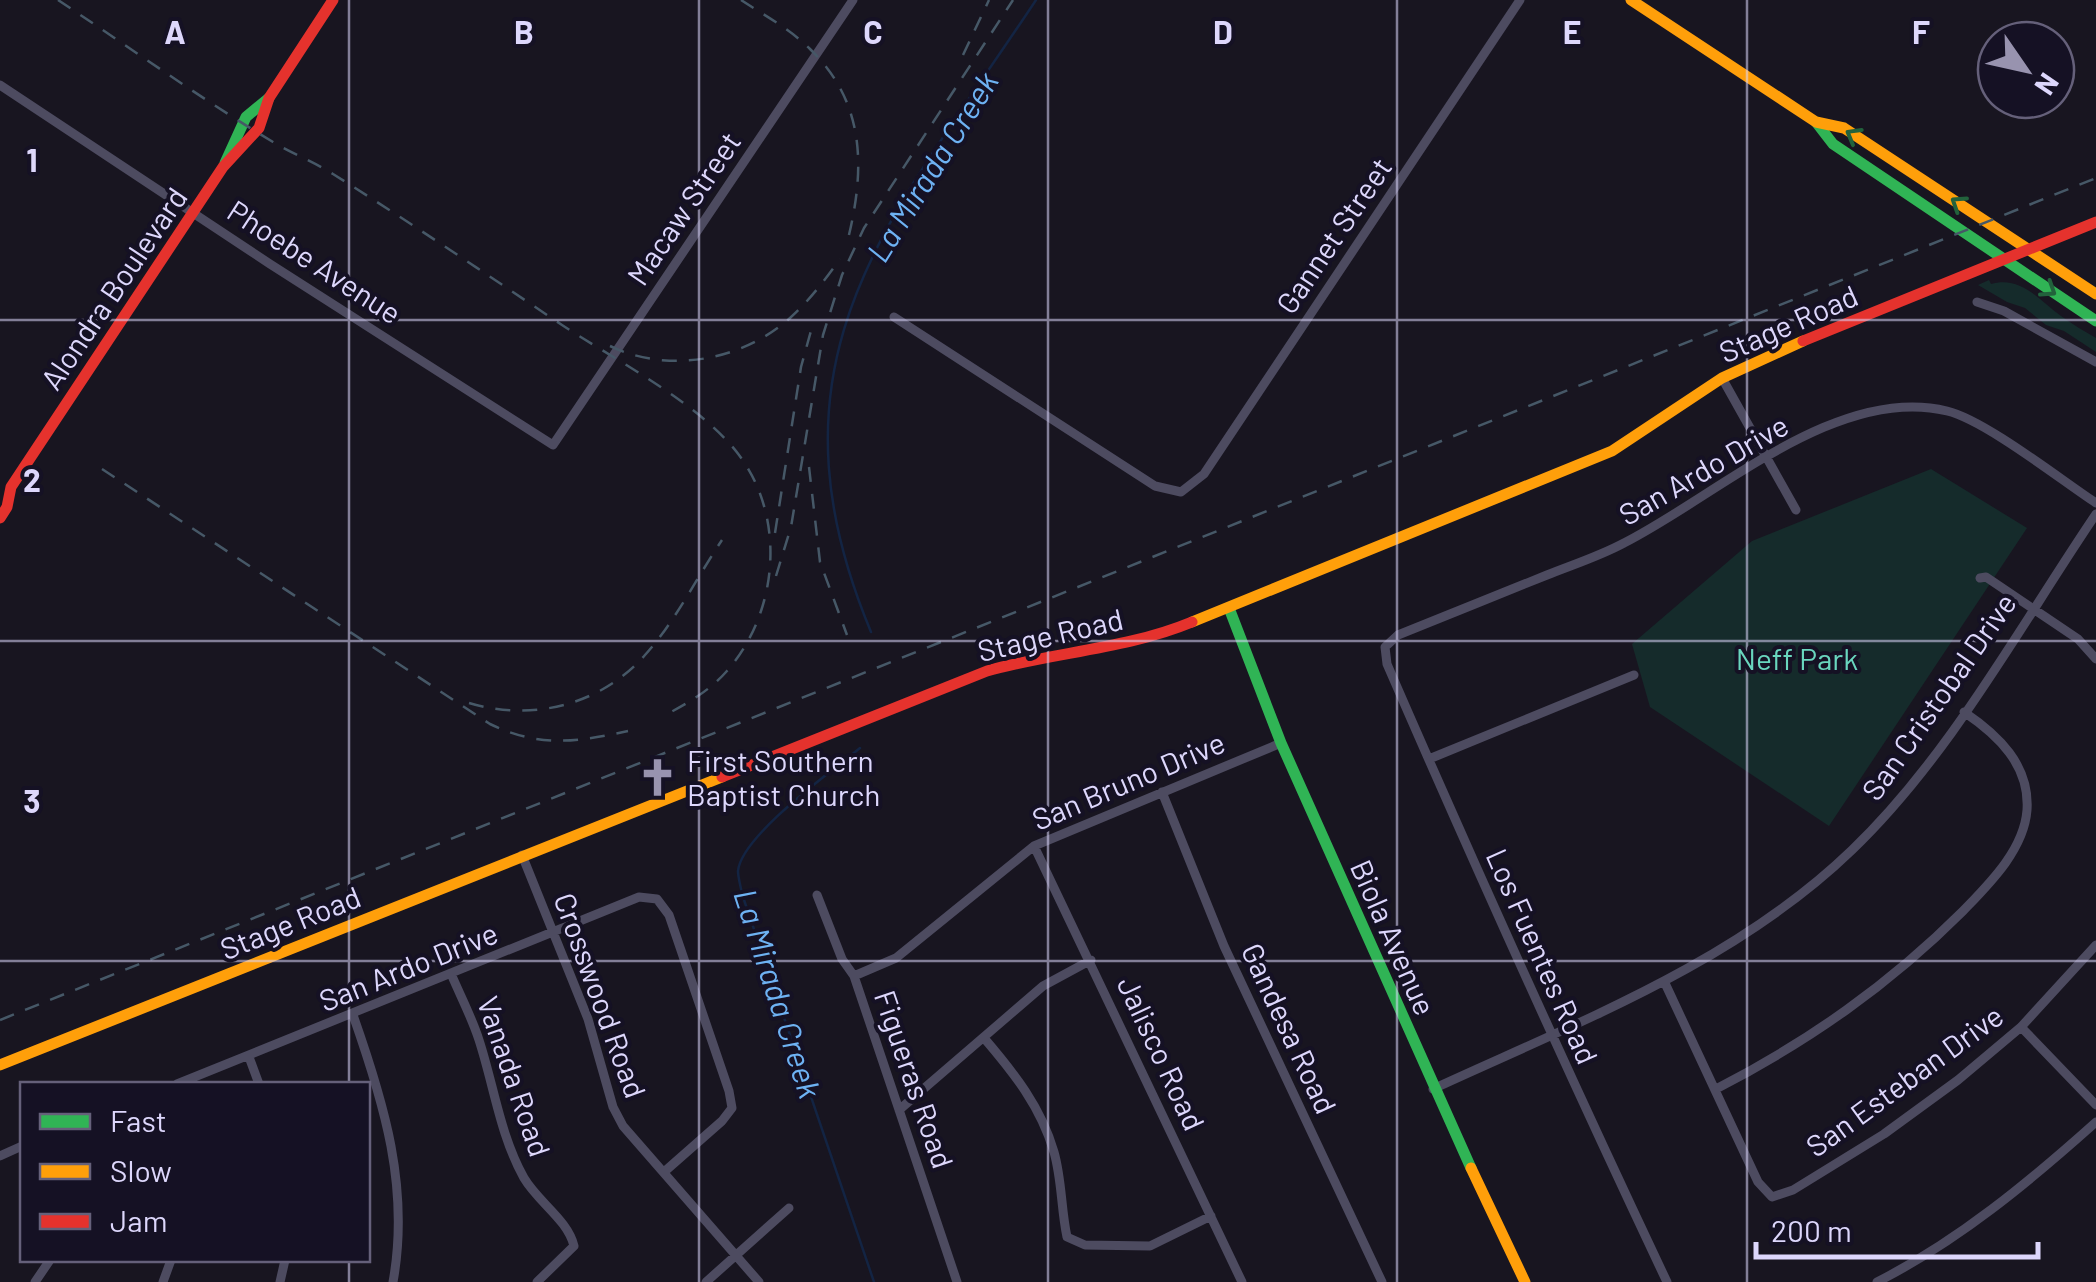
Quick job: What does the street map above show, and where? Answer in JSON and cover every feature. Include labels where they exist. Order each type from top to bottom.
[{"type":"main road","name":"Alondra Boulevard","points":[[0,518],[7,507],[6,490],[223,167],[234,136],[254,105],[268,98],[334,0]]},
{"type":"main road","points":[[1631,0],[1816,122],[1832,144],[2096,321]]},
{"type":"main road","points":[[1816,122],[1844,128],[2096,294]]},
{"type":"main road","name":"Stage Road","points":[[0,1066],[986,671],[1136,641],[1230,608],[1612,451],[1722,378],[1785,348],[2096,222]]},
{"type":"main road","name":"Biola Avenue","points":[[1230,608],[1281,743],[1433,1089],[1524,1282]]},
{"type":"street","name":"Macaw Street","points":[[554,444],[854,0]]},
{"type":"street","name":"Gannet Street","points":[[894,317],[1155,486],[1181,492],[1204,474],[1520,0]]},
{"type":"street","name":"Phoebe Avenue","points":[[0,84],[270,264],[554,444]]},
{"type":"street","points":[[1977,302],[2004,311],[2096,362]]},
{"type":"street","points":[[1722,378],[1796,510]]},
{"type":"street","name":"San Ardo Drive","points":[[1385,647],[1398,635],[1621,545],[1677,515],[1764,455],[1872,410],[1910,406],[1950,411],[1993,434],[2096,503]]},
{"type":"street","name":"San Cristobal Drive","points":[[1433,1089],[1664,981],[1741,936],[1833,867],[1908,789],[2096,514]]},
{"type":"street","points":[[1980,578],[1986,578],[2078,639],[2096,658]]},
{"type":"street","name":"Los Fuentes Road","points":[[1385,647],[1387,664],[1550,1034],[1668,1282]]},
{"type":"street","points":[[1428,759],[1634,675]]},
{"type":"street","points":[[1664,981],[1716,1089],[1772,1060],[1870,995],[1925,950],[1977,897],[2009,857],[2027,810],[2022,778],[2011,753],[1991,731],[1964,712]]},
{"type":"street","name":"San Bruno Drive","points":[[854,976],[896,958],[1034,846],[1281,743]]},
{"type":"street","name":"Gandesa Road","points":[[1162,792],[1224,946],[1382,1282]]},
{"type":"street","name":"Jalisco Road","points":[[1034,846],[1242,1282]]},
{"type":"street","name":"Crosswood Road","points":[[522,855],[588,1019],[612,1106],[622,1126],[759,1282]]},
{"type":"street","name":"Figueras Road","points":[[817,896],[842,960],[854,976],[956,1282]]},
{"type":"street","name":"San Ardo Drive","points":[[182,1082],[640,897],[656,899],[669,915],[730,1091],[732,1108],[664,1172]]},
{"type":"street","name":"San Esteban Drive","points":[[1716,1089],[1758,1182],[1772,1197],[1793,1190],[1884,1134],[1958,1080],[2022,1027],[2096,946]]},
{"type":"street","points":[[899,1110],[1043,986],[1090,960]]},
{"type":"street","name":"Vanada Road","points":[[452,976],[478,1037],[513,1156],[526,1182],[572,1234],[574,1246],[537,1282]]},
{"type":"street","points":[[353,1016],[386,1111],[393,1149],[398,1230],[392,1282]]},
{"type":"street","points":[[2022,1027],[2096,1105]]},
{"type":"street","points":[[984,1038],[1022,1082],[1037,1108],[1054,1152],[1066,1238],[1084,1245],[1150,1246],[1211,1216]]},
{"type":"street","points":[[248,1056],[258,1082]]},
{"type":"street","points":[[1877,1282],[1986,1214],[2096,1122]]},
{"type":"street","points":[[706,1282],[790,1208]]},
{"type":"green space","points":[[1989,280],[1991,284],[2012,283],[2029,291],[2096,338],[2096,352],[2064,331],[2046,325],[2025,308],[1978,285]]},
{"type":"green space","name":"Neff Park","points":[[1931,469],[2027,528],[1829,826],[1650,707],[1632,644],[1752,541]]},
{"type":"waterway","name":"La Mirada Creek","points":[[871,632],[839,535],[828,448],[834,368],[856,295],[890,223],[1036,0]]},
{"type":"waterway","name":"La Mirada Creek","points":[[860,748],[754,840],[738,871],[742,894],[874,1282]]},
{"type":"railway","points":[[58,0],[219,108],[333,174],[656,384],[723,436],[754,480],[765,508],[770,536],[766,595],[757,623],[726,672],[707,690],[671,712]]},
{"type":"railway","points":[[741,0],[810,49],[829,70],[842,93],[852,116],[858,165],[847,243]]},
{"type":"railway","points":[[963,55],[989,0]]},
{"type":"railway","points":[[776,576],[791,527],[823,335],[842,275],[864,228],[1013,0]]},
{"type":"railway","points":[[0,1020],[2096,178]]},
{"type":"railway","points":[[610,346],[632,355],[680,361],[727,353],[771,333],[790,318],[840,259]]},
{"type":"railway","points":[[775,533],[801,367],[812,327]]},
{"type":"railway","points":[[809,467],[820,562],[847,635]]},
{"type":"railway","points":[[102,469],[490,724],[525,737],[558,741],[628,731]]},
{"type":"railway","points":[[469,703],[517,711],[541,709],[564,705],[608,686],[656,642],[722,540]]},
{"type":"traffic: fast","points":[[225,163],[246,117],[269,98]]},
{"type":"traffic: fast","points":[[1816,122],[1833,144],[2096,321]]},
{"type":"traffic: fast","points":[[1229,608],[1281,743],[1471,1168]]},
{"type":"traffic: slow","points":[[1631,0],[1816,122],[1844,128],[2096,294]]},
{"type":"traffic: slow","points":[[1192,622],[1612,451],[1722,378],[1803,341]]},
{"type":"traffic: slow","points":[[0,1065],[722,777]]},
{"type":"traffic: slow","points":[[1471,1168],[1525,1282]]},
{"type":"traffic: jam","points":[[0,518],[11,487],[223,167],[259,128],[269,98],[333,0]]},
{"type":"traffic: jam","points":[[1803,341],[2096,222]]},
{"type":"traffic: jam","points":[[722,777],[987,671],[1117,644],[1192,622]]},
{"type":"place","name":"First Southern Baptist Church","points":[[657,777]]}]
